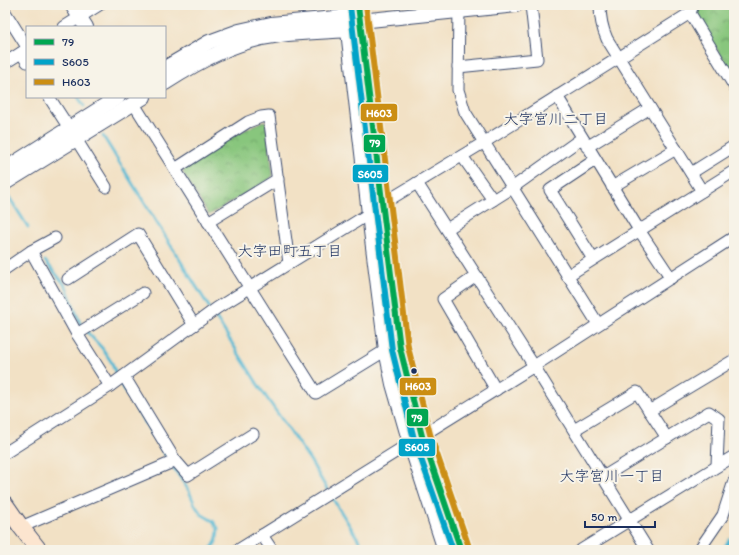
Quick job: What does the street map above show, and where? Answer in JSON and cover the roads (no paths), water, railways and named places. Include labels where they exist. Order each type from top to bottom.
[{"type":"main road","points":[[5,504],[40,550]]},
{"type":"street","points":[[72,5],[83,22]]},
{"type":"street","points":[[68,26],[83,22],[99,5]]},
{"type":"street","points":[[358,5],[400,348],[416,440],[445,550]]},
{"type":"street","points":[[166,67],[209,42],[240,31],[271,24],[346,18],[360,22],[459,8],[516,5]]},
{"type":"street","points":[[458,67],[537,59],[531,5]]},
{"type":"street","points":[[600,5],[603,31],[618,59],[702,191]]},
{"type":"street","points":[[459,8],[458,90],[465,112],[483,143],[598,324]]},
{"type":"street","points":[[5,453],[118,380],[194,326],[216,308],[618,59],[692,9],[734,86]]},
{"type":"street","points":[[5,12],[25,53],[5,63]]},
{"type":"street","points":[[166,83],[215,53],[247,42],[346,18]]},
{"type":"street","points":[[346,18],[386,350],[393,384],[461,550]]},
{"type":"street","points":[[557,96],[612,187],[671,278]]},
{"type":"street","points":[[50,98],[106,187]]},
{"type":"street","points":[[5,183],[72,134],[117,98]]},
{"type":"street","points":[[5,169],[136,99],[175,170],[316,393],[386,350]]},
{"type":"street","points":[[447,230],[585,143],[650,108]]},
{"type":"street","points":[[175,170],[248,122],[261,117],[269,116],[289,263]]},
{"type":"street","points":[[691,173],[734,146]]},
{"type":"street","points":[[612,187],[676,149]]},
{"type":"street","points":[[462,156],[493,200]]},
{"type":"street","points":[[593,259],[550,190],[596,160]]},
{"type":"street","points":[[567,276],[734,171]]},
{"type":"street","points":[[208,222],[278,179]]},
{"type":"street","points":[[417,183],[534,366],[648,550]]},
{"type":"street","points":[[68,279],[138,234],[194,326]]},
{"type":"street","points":[[238,550],[496,390],[734,237]]},
{"type":"street","points":[[5,269],[56,238]]},
{"type":"street","points":[[31,252],[77,334],[118,380],[171,462],[188,476],[253,434]]},
{"type":"street","points":[[476,276],[443,299],[496,390]]},
{"type":"street","points":[[77,334],[143,293]]},
{"type":"street","points":[[649,411],[734,360]]},
{"type":"street","points":[[574,430],[637,392],[668,438]]},
{"type":"street","points":[[603,477],[710,412],[719,419],[717,465]]},
{"type":"street","points":[[581,550],[717,465],[734,456]]},
{"type":"street","points":[[21,527],[171,462]]},
{"type":"street","points":[[699,550],[723,515],[734,481]]},
{"type":"street","points":[[262,535],[272,550]]},
{"type":"waterway","points":[[79,98],[84,106]]},
{"type":"waterway","points":[[103,136],[209,307]]},
{"type":"waterway","points":[[9,197],[28,227]]},
{"type":"waterway","points":[[45,261],[66,286],[80,323],[83,327]]},
{"type":"waterway","points":[[215,316],[262,391],[310,460],[328,491]]},
{"type":"waterway","points":[[87,332],[102,348],[112,363],[123,388],[166,456]]},
{"type":"waterway","points":[[171,464],[189,491],[201,514],[213,521],[218,528],[218,534],[214,546],[210,550]]},
{"type":"waterway","points":[[331,496],[365,550]]},
{"type":"waterway","points":[[731,550],[734,545]]},
{"type":"district","name":"大字宮川二丁目","points":[[556,119]]},
{"type":"district","name":"大字田町五丁目","points":[[290,251]]},
{"type":"district","name":"大字宮川一丁目","points":[[612,476]]}]
